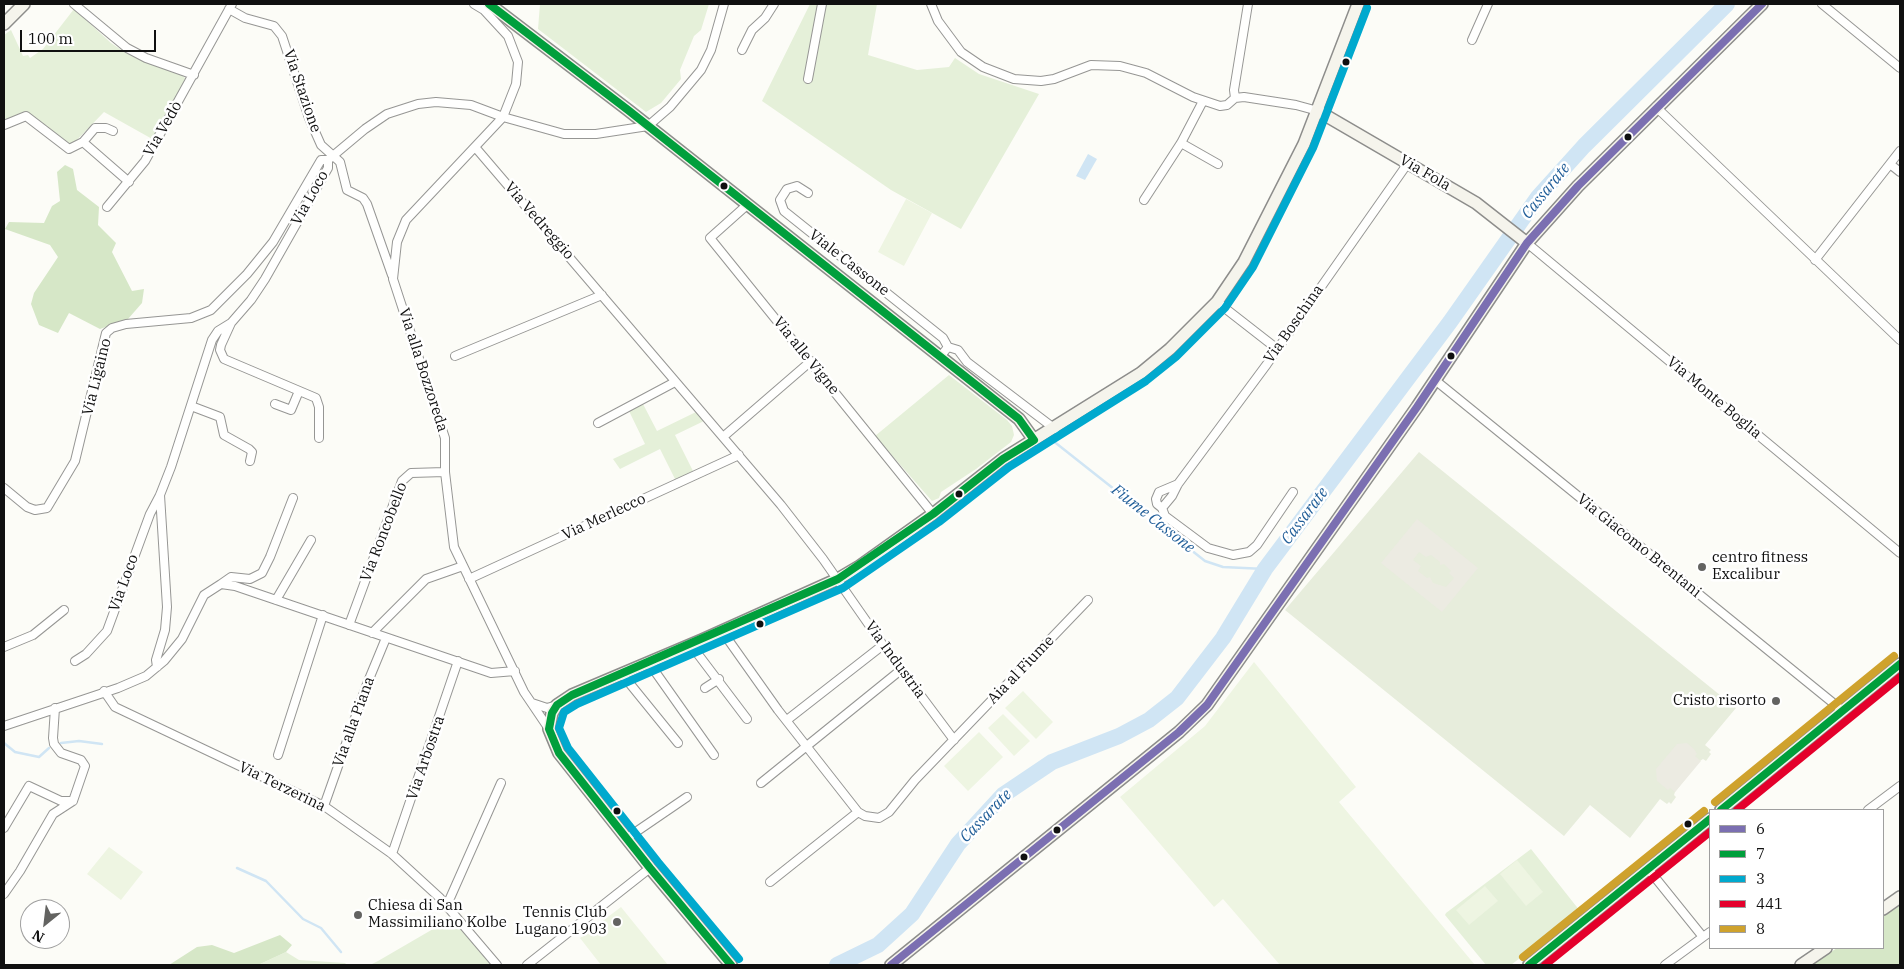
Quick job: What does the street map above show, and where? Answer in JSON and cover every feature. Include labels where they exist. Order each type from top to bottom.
[{"type":"main road","points":[[4,24],[24,4]]},
{"type":"main road","name":"Viale Cassone","points":[[489,4],[628,110],[1019,419],[1034,440]]},
{"type":"main road","points":[[549,729],[552,713],[557,705],[572,695],[691,645],[838,579],[860,566],[932,514],[1003,459],[1055,429],[1141,373],[1192,328],[1218,302],[1244,262],[1284,185],[1318,111],[1358,4]]},
{"type":"main road","points":[[891,965],[1179,732],[1207,704],[1435,380],[1524,241],[1656,107],[1762,4]]},
{"type":"main road","name":"Via Fola","points":[[1318,111],[1476,203],[1524,241]]},
{"type":"main road","points":[[1721,809],[1900,664]]},
{"type":"main road","name":"Via alla Bozzoreda","points":[[549,729],[560,753],[650,868],[731,965]]},
{"type":"main road","points":[[1529,965],[1709,820]]},
{"type":"main road","points":[[1884,908],[1900,897]]},
{"type":"main road","points":[[1801,965],[1825,949]]},
{"type":"street","points":[[74,4],[112,38],[137,54],[194,75]]},
{"type":"street","name":"Via alla Bozzoreda","points":[[474,4],[504,30],[515,49],[518,72],[503,117],[476,148],[422,201],[406,220],[397,242],[393,279],[445,438],[445,472],[452,540],[469,579],[515,671],[537,712],[549,729]]},
{"type":"street","points":[[648,126],[670,107],[701,70],[714,41],[724,4]]},
{"type":"street","points":[[742,50],[752,30],[765,18],[774,4]]},
{"type":"street","points":[[808,79],[822,4]]},
{"type":"street","points":[[930,4],[938,21],[961,52],[983,67],[998,74],[1026,81],[1041,81],[1054,79],[1091,65],[1120,66],[1146,73],[1203,101],[1220,106],[1227,105],[1235,98],[1254,98],[1296,105],[1318,111]]},
{"type":"street","points":[[1235,98],[1234,90],[1248,4]]},
{"type":"street","points":[[1472,40],[1488,4]]},
{"type":"street","points":[[1822,4],[1900,68]]},
{"type":"street","name":"Via Vedò","points":[[107,207],[145,161],[194,75],[230,6]]},
{"type":"street","name":"Via Stazione","points":[[230,6],[245,18],[274,26],[282,36],[314,130],[321,144],[332,158],[340,162],[347,190],[363,198],[368,204],[393,279]]},
{"type":"street","points":[[1144,200],[1181,143],[1203,101]]},
{"type":"street","name":"Via Loco","points":[[319,438],[319,407],[316,398],[224,359],[220,350],[231,323],[251,300],[265,278],[332,158],[365,129],[387,114],[418,104],[436,102],[472,105],[503,117],[564,134],[596,134],[648,126]]},
{"type":"street","points":[[1656,107],[1900,340]]},
{"type":"street","points":[[4,126],[26,116],[69,149],[83,142],[95,128],[106,128],[113,131]]},
{"type":"street","points":[[83,142],[129,182]]},
{"type":"street","points":[[1181,143],[1218,164]]},
{"type":"street","name":"Via Vedreggio","points":[[476,148],[739,455],[838,579]]},
{"type":"street","points":[[1815,260],[1900,151]]},
{"type":"street","name":"Via Ligaino","points":[[4,488],[27,507],[35,510],[47,508],[68,475],[78,452],[106,333],[112,328],[126,324],[191,318],[211,310],[247,274],[273,242],[321,160],[332,158]]},
{"type":"street","name":"Via Boschina","points":[[1178,484],[1159,492],[1156,499],[1157,504],[1162,508],[1177,489],[1178,484],[1408,163]]},
{"type":"street","points":[[1890,164],[1900,172]]},
{"type":"street","name":"Viale Cassone","points":[[808,193],[797,186],[788,189],[780,200],[784,210],[943,338],[948,347],[958,350],[968,362],[1055,429]]},
{"type":"street","name":"Via alle Vigne","points":[[748,205],[710,238],[811,361],[932,514]]},
{"type":"street","name":"Via Monte Boglia","points":[[1524,241],[1900,553]]},
{"type":"street","points":[[455,356],[602,295]]},
{"type":"street","points":[[1218,302],[1276,348]]},
{"type":"street","name":"Via Loco","points":[[75,661],[103,638],[107,632],[155,502],[160,495],[192,406],[212,340],[218,331],[231,323]]},
{"type":"street","points":[[940,357],[948,347]]},
{"type":"street","points":[[723,437],[811,361]]},
{"type":"street","name":"Via Giacomo Brentani","points":[[1435,380],[1843,711]]},
{"type":"street","points":[[598,423],[675,382]]},
{"type":"street","points":[[275,404],[291,410],[299,391]]},
{"type":"street","points":[[192,406],[220,417],[224,435],[249,449],[252,452],[250,461]]},
{"type":"street","name":"Via Merlecco","points":[[469,579],[739,455]]},
{"type":"street","name":"Via Roncobello","points":[[349,625],[402,481],[411,473],[445,472]]},
{"type":"street","points":[[1162,508],[1165,516],[1208,548],[1233,555],[1249,552],[1257,545],[1293,492]]},
{"type":"street","name":"Via Loco","points":[[157,667],[156,660],[165,630],[167,607],[160,495]]},
{"type":"street","points":[[4,726],[134,682],[157,667],[182,639],[204,595],[231,577],[250,580],[262,573],[293,498]]},
{"type":"street","points":[[276,600],[311,540]]},
{"type":"street","points":[[372,633],[426,579],[463,566]]},
{"type":"street","name":"Via Industria","points":[[838,579],[883,645],[954,740]]},
{"type":"street","points":[[221,584],[235,586],[323,615],[491,673],[515,671]]},
{"type":"street","name":"Aia al Fiume","points":[[858,812],[872,817],[884,817],[915,780],[1088,600]]},
{"type":"street","points":[[4,647],[38,632],[64,610]]},
{"type":"street","points":[[278,755],[323,615]]},
{"type":"street","points":[[722,631],[786,720],[858,812],[770,882]]},
{"type":"street","name":"Via alla Piana","points":[[324,806],[367,684],[386,638]]},
{"type":"street","points":[[691,645],[719,679],[747,719]]},
{"type":"street","points":[[786,720],[883,645]]},
{"type":"street","name":"Via Arbostra","points":[[392,854],[458,661]]},
{"type":"street","points":[[649,663],[714,755]]},
{"type":"street","points":[[760,783],[902,669]]},
{"type":"street","points":[[622,674],[678,743]]},
{"type":"street","points":[[704,688],[719,679]]},
{"type":"street","name":"Via Terzerina","points":[[104,691],[115,707],[324,806],[392,854],[447,904],[497,965]]},
{"type":"street","points":[[532,703],[547,708],[557,705]]},
{"type":"street","points":[[4,894],[28,858],[53,814],[73,801],[85,764],[81,760],[61,753],[54,744],[55,708]]},
{"type":"street","points":[[447,904],[501,783]]},
{"type":"street","points":[[4,828],[29,786],[61,801],[73,801]]},
{"type":"street","points":[[1869,809],[1900,786]]},
{"type":"street","points":[[627,838],[686,797]]},
{"type":"street","points":[[528,965],[650,868]]},
{"type":"street","points":[[1649,870],[1707,935],[1665,965]]},
{"type":"green space","points":[[540,4],[709,4],[701,30],[694,36],[680,70],[681,79],[661,103],[646,112],[538,29]]},
{"type":"green space","points":[[810,4],[877,4],[868,55],[917,70],[949,67],[955,58],[979,74],[1039,94],[961,229],[891,190],[762,101]]},
{"type":"green space","points":[[74,9],[111,43],[126,53],[181,74],[186,79],[154,140],[104,112],[70,147],[27,115],[21,114],[4,120],[4,35],[11,30],[23,56],[28,55],[30,58],[43,49]]},
{"type":"green space","points":[[65,165],[73,169],[77,190],[99,207],[98,225],[116,243],[112,252],[132,291],[144,289],[142,303],[128,319],[100,329],[69,313],[58,333],[39,325],[31,304],[34,293],[58,257],[50,245],[5,229],[9,222],[44,223],[52,206],[60,201],[57,172]]},
{"type":"green space","points":[[906,199],[932,213],[904,266],[878,252]]},
{"type":"green space","points":[[949,375],[1007,420],[1012,426],[1014,435],[1011,442],[976,469],[941,492],[939,498],[932,501],[875,436]]},
{"type":"green space","points":[[643,404],[657,431],[696,412],[704,421],[675,435],[694,473],[676,481],[660,449],[620,469],[613,459],[645,444],[629,411]]},
{"type":"green space","points":[[1419,452],[1736,708],[1705,745],[1711,750],[1709,752],[1711,754],[1706,761],[1703,759],[1700,761],[1675,792],[1674,795],[1676,797],[1671,804],[1669,802],[1667,804],[1660,799],[1630,838],[1590,805],[1564,836],[1285,610]]},
{"type":"green space","points":[[1254,662],[1356,787],[1339,802],[1475,965],[1280,965],[1223,899],[1214,907],[1120,797],[1205,726]]},
{"type":"green space","points":[[1023,691],[1053,722],[1036,739],[1005,708]]},
{"type":"green space","points":[[1003,714],[1030,741],[1014,756],[988,728]]},
{"type":"green space","points":[[979,732],[1003,757],[968,791],[944,766]]},
{"type":"green space","points":[[109,847],[143,872],[121,900],[87,874]]},
{"type":"green space","points":[[1531,849],[1580,911],[1511,965],[1486,965],[1445,915]]},
{"type":"green space","points":[[1517,860],[1543,892],[1526,906],[1500,874]]},
{"type":"green space","points":[[1485,886],[1498,901],[1469,925],[1456,910]]},
{"type":"green space","points":[[1900,905],[1900,965],[1811,965],[1835,949],[1884,949],[1884,915]]},
{"type":"green space","name":"Tennis Club Lugano 1903","points":[[621,907],[668,965],[601,965],[580,938]]},
{"type":"green space","points":[[452,918],[493,965],[370,965],[378,961]]},
{"type":"green space","points":[[280,935],[292,945],[286,952],[258,965],[169,965],[197,947],[212,945],[234,953]]},
{"type":"green space","points":[[286,952],[299,960],[345,963],[347,965],[258,965]]},
{"type":"shaded area","points":[[1417,519],[1478,568],[1442,612],[1381,563]],"holes":[[[1419,552],[1426,557],[1431,555],[1440,562],[1440,565],[1444,564],[1451,571],[1449,573],[1454,578],[1446,587],[1433,583],[1430,577],[1427,578],[1418,571],[1421,566],[1413,560]]]},
{"type":"shaded area","points":[[1687,743],[1694,749],[1697,754],[1695,756],[1701,761],[1675,792],[1670,788],[1668,790],[1657,781],[1656,769],[1677,744]]},
{"type":"water","points":[[1088,154],[1097,159],[1085,180],[1076,176]]},
{"type":"waterway","name":"Cassarate","points":[[837,965],[878,945],[912,914],[958,844],[1003,795],[1052,762],[1119,736],[1149,720],[1177,698],[1223,638],[1265,569],[1450,322],[1538,197],[1584,146],[1727,4]]},
{"type":"waterway","name":"Fiume Cassone","points":[[1052,440],[1205,561],[1223,567],[1265,569]]},
{"type":"waterway","points":[[61,743],[79,741],[102,744]]},
{"type":"waterway","points":[[4,743],[15,752],[39,757],[49,748]]},
{"type":"waterway","points":[[237,868],[266,881],[303,919],[321,928],[341,952]]},
{"type":"transit line","name":"7","points":[[489,4],[628,110],[1019,419],[1034,440]]},
{"type":"transit line","name":"6","points":[[891,965],[1179,732],[1207,705],[1417,407],[1527,243],[1578,186],[1762,4]]},
{"type":"transit line","name":"3","points":[[739,959],[658,862],[568,748],[559,728],[564,712],[577,704],[843,588],[939,522],[1009,467],[1146,381],[1176,357],[1225,308],[1253,267],[1313,148],[1367,8]]},
{"type":"transit line","name":"7","points":[[731,965],[650,868],[559,753],[549,729],[552,713],[557,705],[572,695],[838,579],[933,514],[1003,459],[1034,440]]},
{"type":"transit line","name":"8","points":[[1715,802],[1894,656]]},
{"type":"transit line","name":"7","points":[[1722,809],[1900,664]]},
{"type":"transit line","name":"441","points":[[1738,809],[1900,677]]},
{"type":"transit line","name":"8","points":[[1523,957],[1704,811]]},
{"type":"transit line","name":"7","points":[[1529,965],[1709,820]]},
{"type":"transit line","name":"441","points":[[1545,965],[1709,833]]},
{"type":"place","name":"centro fitness Excalibur","points":[[1702,567]]},
{"type":"place","name":"Cristo risorto","points":[[1776,701]]},
{"type":"place","name":"Chiesa di San Massimiliano Kolbe","points":[[358,915]]},
{"type":"place","name":"Tennis Club Lugano 1903","points":[[617,922]]}]
